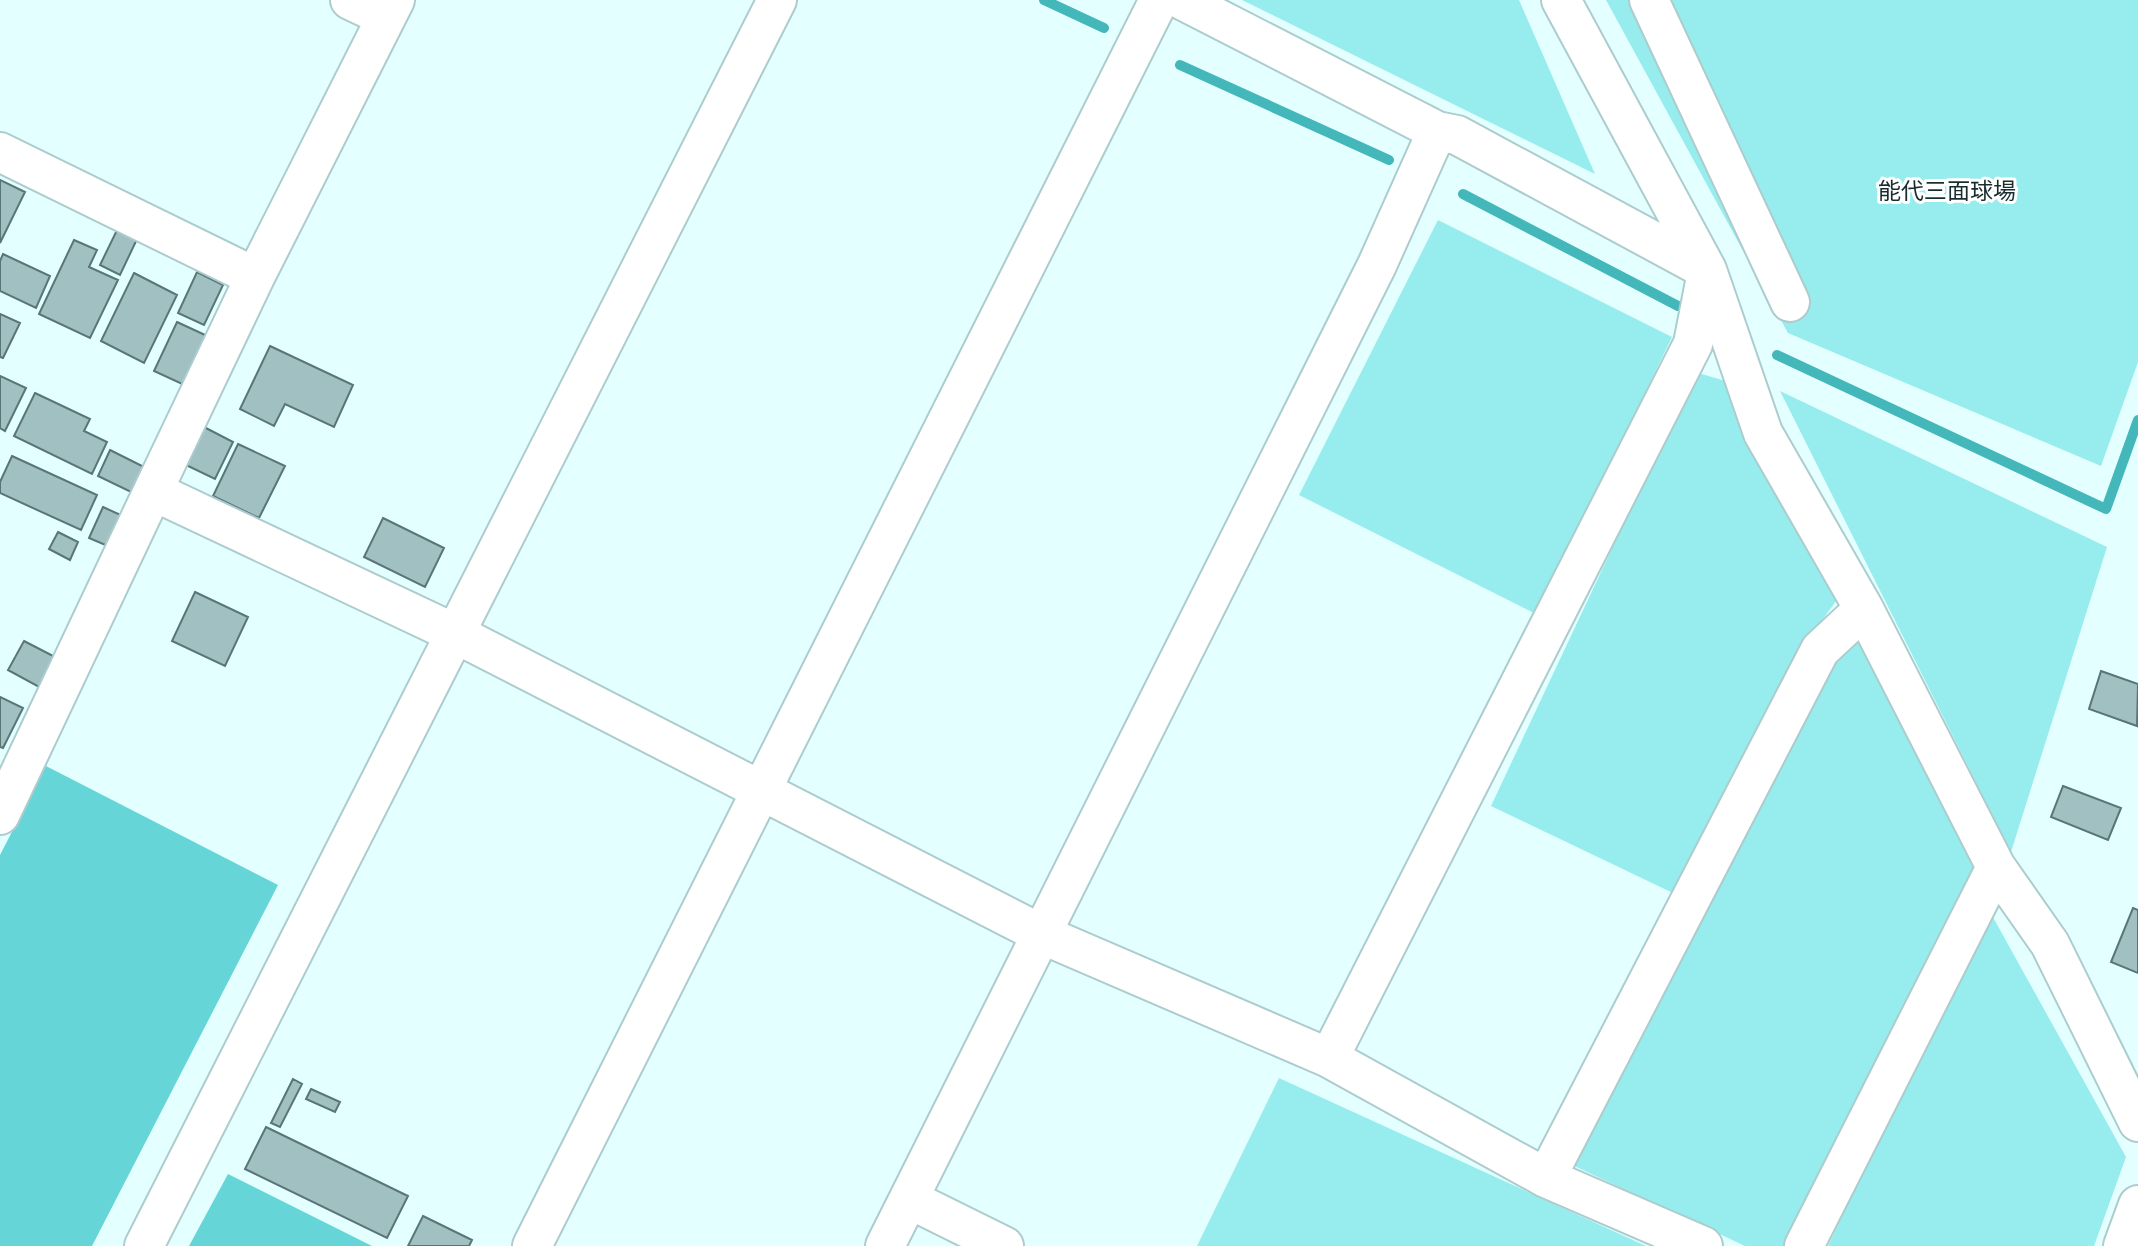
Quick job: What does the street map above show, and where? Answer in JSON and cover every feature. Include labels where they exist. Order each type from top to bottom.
[{"type":"street","points":[[0,815],[10,769],[153,491],[255,277],[390,8],[350,0]]},
{"type":"street","points":[[144,1246],[777,0]]},
{"type":"street","points":[[532,1246],[764,790],[1159,0]]},
{"type":"street","points":[[1182,0],[1437,131],[1457,135],[1707,270]]},
{"type":"street","points":[[1561,0],[1707,270],[1763,433],[1864,609],[1996,867],[2050,944],[2138,1122]]},
{"type":"street","points":[[1648,0],[1790,302]]},
{"type":"street","points":[[886,1246],[1377,265],[1437,131]]},
{"type":"street","points":[[0,152],[255,277]]},
{"type":"street","points":[[1329,1058],[1693,344],[1707,270]]},
{"type":"street","points":[[153,491],[454,633],[1041,934],[1329,1058],[1546,1178],[1703,1246]]},
{"type":"street","points":[[1546,1178],[1820,650],[1864,609]]},
{"type":"street","points":[[1804,1246],[1996,867]]},
{"type":"street","points":[[909,1199],[1004,1246]]},
{"type":"street","points":[[2123,1246],[2138,1205]]},
{"type":"green space","points":[[1242,0],[1519,0],[1595,174]]},
{"type":"green space","name":"能代三面球場","points":[[1606,0],[2138,0],[2138,362],[2101,466],[1788,333]]},
{"type":"green space","points":[[1438,220],[1672,337],[1538,615],[1299,495]]},
{"type":"green space","points":[[1695,372],[1729,382],[1839,597],[1801,649],[1675,894],[1491,806]]},
{"type":"green space","points":[[1780,391],[2107,547],[2011,852]]},
{"type":"green space","points":[[1857,636],[1979,868],[1791,1246],[1745,1246],[1568,1163],[1825,665]]},
{"type":"green space","points":[[1989,910],[2126,1157],[2094,1246],[1828,1246]]},
{"type":"green space","points":[[1279,1078],[1646,1246],[1197,1246]]},
{"type":"shaded area","points":[[46,766],[278,885],[92,1246],[0,1246],[0,855]]},
{"type":"shaded area","points":[[228,1174],[372,1246],[189,1246]]},
{"type":"building","points":[[0,180],[25,192],[0,243]]},
{"type":"building","points":[[118,228],[138,237],[120,275],[100,265]]},
{"type":"building","points":[[74,240],[97,250],[89,267],[118,280],[90,338],[39,314]]},
{"type":"building","points":[[3,254],[50,276],[36,308],[0,291],[0,261]]},
{"type":"building","points":[[197,272],[223,285],[204,325],[178,313]]},
{"type":"building","points":[[134,273],[177,295],[144,363],[101,341]]},
{"type":"building","points":[[0,314],[20,323],[3,358],[0,357]]},
{"type":"building","points":[[177,322],[216,340],[193,389],[154,371]]},
{"type":"building","points":[[270,346],[353,385],[334,427],[285,404],[274,426],[240,409]]},
{"type":"building","points":[[0,376],[26,388],[5,431],[0,428]]},
{"type":"building","points":[[35,393],[90,419],[84,431],[107,442],[92,474],[14,436]]},
{"type":"building","points":[[204,427],[233,442],[215,479],[186,465]]},
{"type":"building","points":[[238,444],[285,466],[259,518],[213,496]]},
{"type":"building","points":[[110,450],[144,467],[131,492],[98,476]]},
{"type":"building","points":[[12,456],[97,495],[81,530],[0,493],[0,482]]},
{"type":"building","points":[[103,507],[125,517],[110,547],[89,538]]},
{"type":"building","points":[[383,518],[444,548],[425,587],[364,557]]},
{"type":"building","points":[[58,532],[78,542],[70,560],[49,549]]},
{"type":"building","points":[[195,592],[248,617],[225,666],[172,641]]},
{"type":"building","points":[[24,641],[55,657],[39,687],[8,670]]},
{"type":"building","points":[[2101,671],[2138,684],[2137,726],[2089,709]]},
{"type":"building","points":[[0,697],[23,708],[3,748],[0,747]]},
{"type":"building","points":[[2063,786],[2121,808],[2108,840],[2051,817]]},
{"type":"building","points":[[2133,908],[2138,910],[2138,973],[2111,962]]},
{"type":"building","points":[[293,1079],[302,1084],[280,1127],[271,1123]]},
{"type":"building","points":[[311,1089],[340,1102],[335,1112],[306,1099]]},
{"type":"building","points":[[266,1127],[408,1196],[387,1238],[245,1169]]},
{"type":"building","points":[[423,1216],[472,1240],[469,1246],[408,1246]]},
{"type":"waterway","points":[[1044,0],[1104,28]]},
{"type":"waterway","points":[[1180,65],[1389,160]]},
{"type":"waterway","points":[[1463,194],[1678,306]]},
{"type":"waterway","points":[[1777,355],[2106,509],[2138,420]]}]
